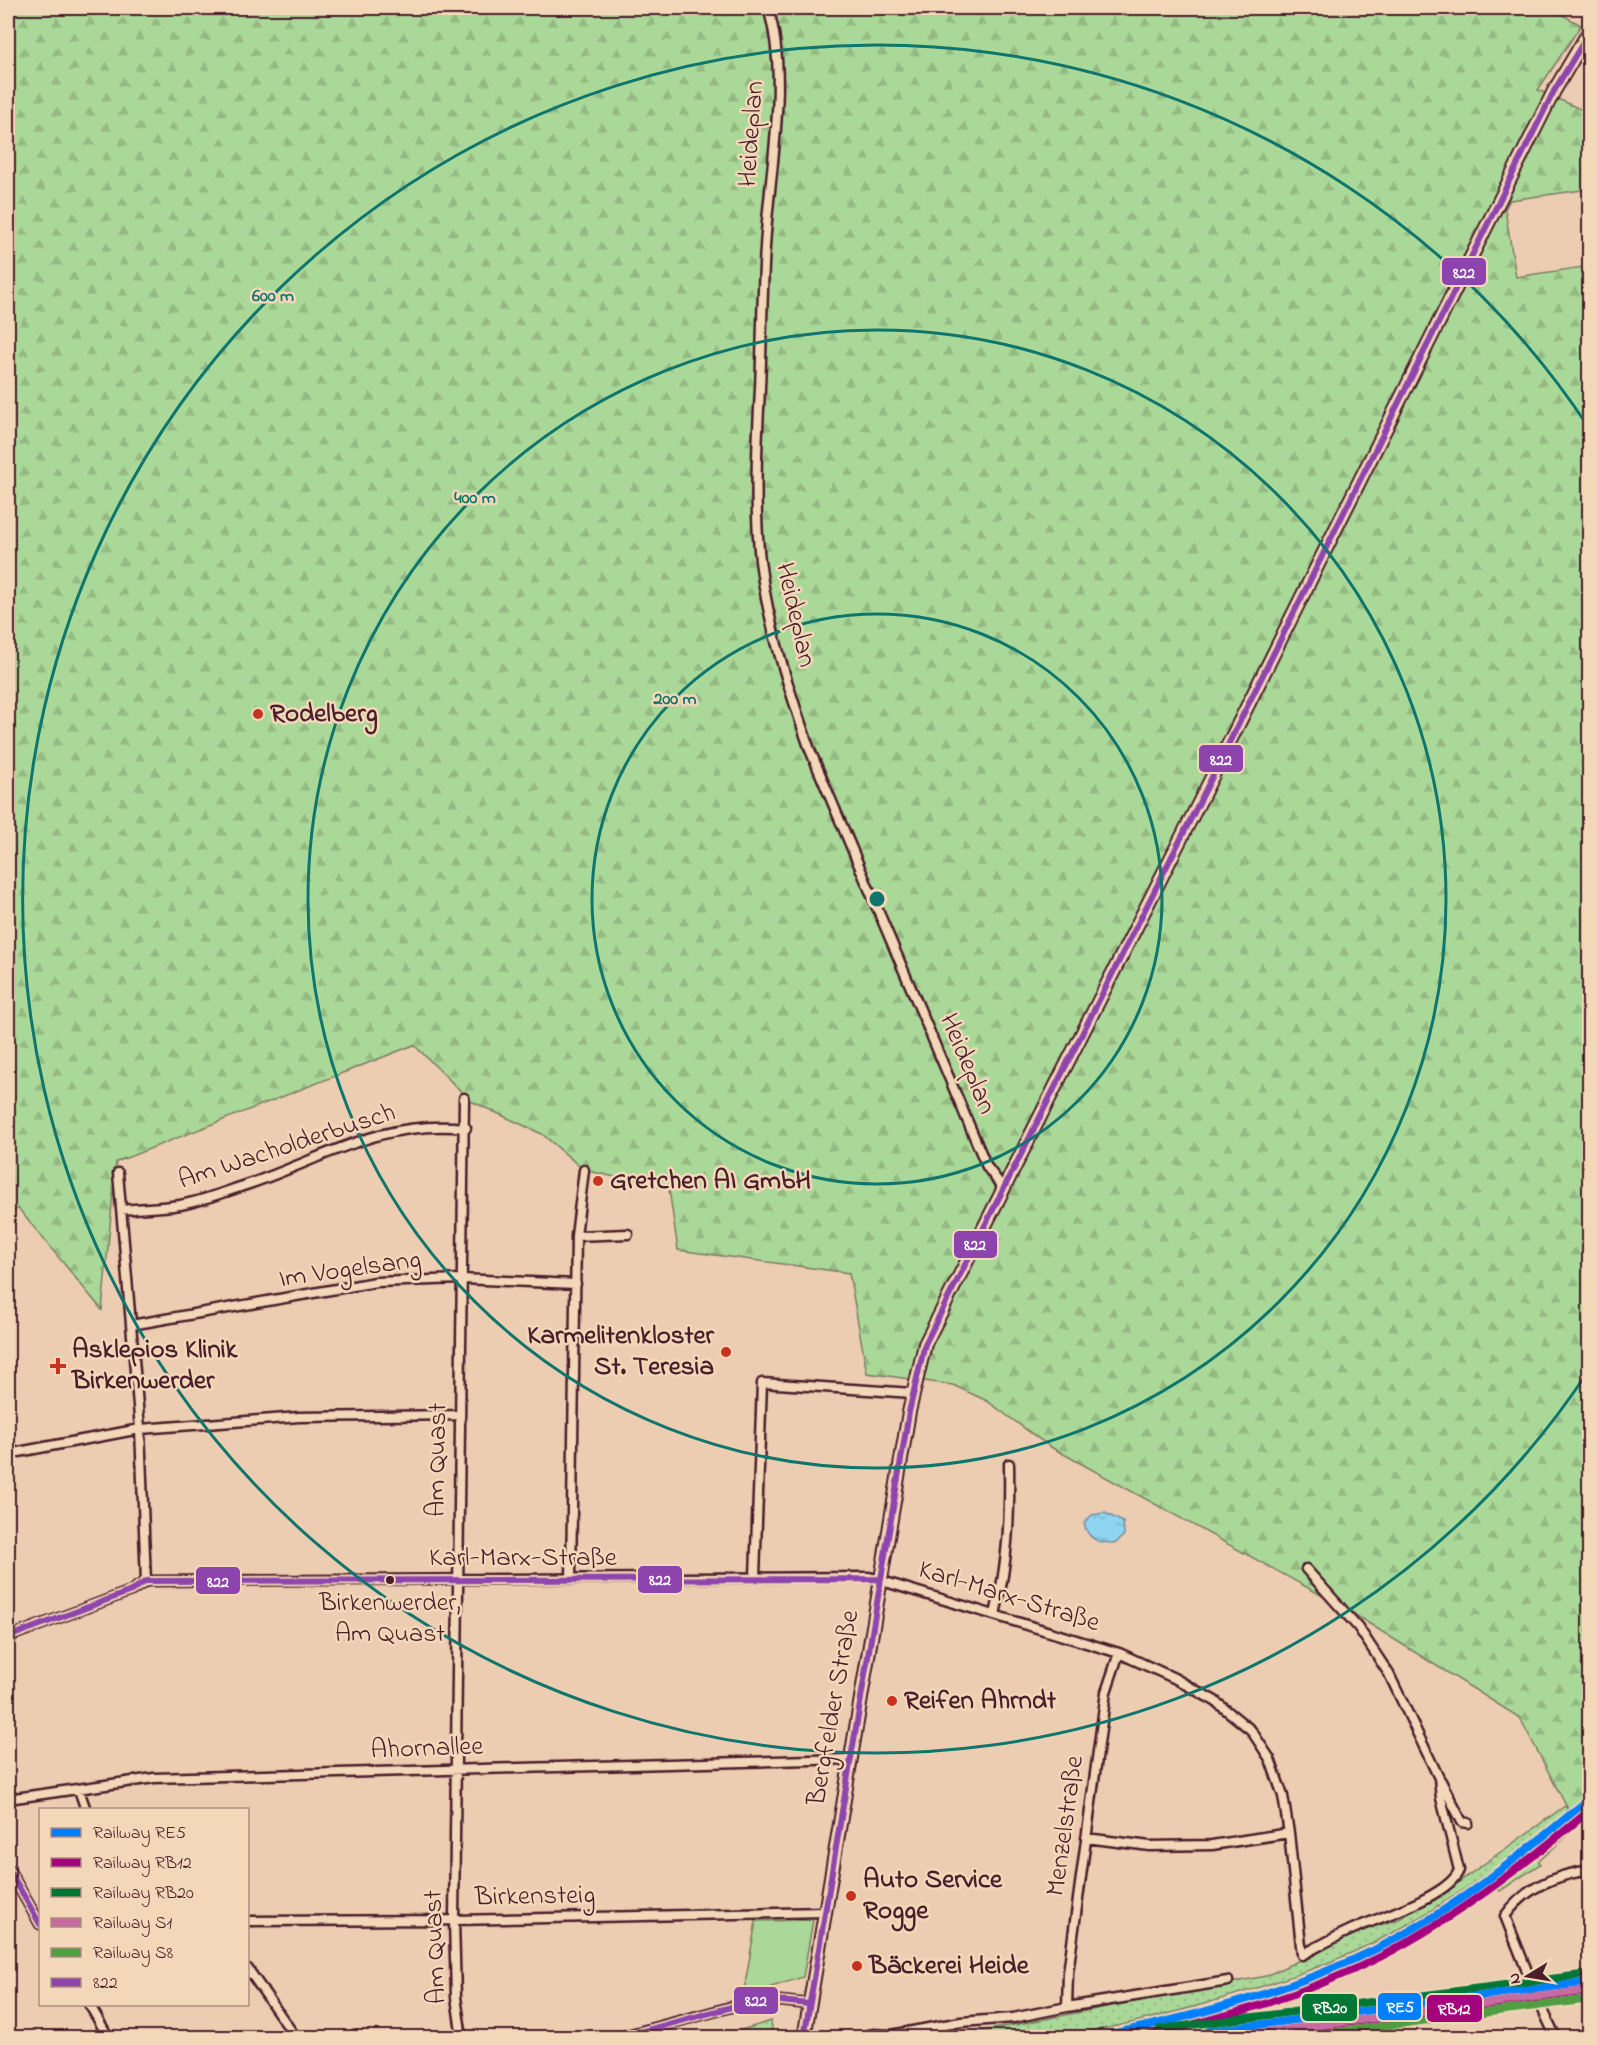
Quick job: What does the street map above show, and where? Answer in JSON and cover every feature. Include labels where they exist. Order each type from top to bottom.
[{"type":"main road","name":"Bergfelder Straße","points":[[804,2037],[913,1393],[922,1352],[1188,826],[1554,91],[1590,30]]},
{"type":"street","name":"Heideplan","points":[[768,8],[776,49],[777,85],[765,248],[756,479],[757,526],[767,601],[789,684],[810,750],[987,1167],[1003,1188]]},
{"type":"street","name":"Am Quast","points":[[462,2037],[456,1996],[454,1920],[464,1098]]},
{"type":"street","name":"Am Wacholderbusch","points":[[121,1210],[182,1204],[248,1185],[332,1149],[386,1133],[434,1125],[465,1128]]},
{"type":"street","points":[[571,1579],[576,1236],[584,1170]]},
{"type":"street","points":[[118,1173],[140,1429],[146,1581]]},
{"type":"street","points":[[576,1236],[628,1234]]},
{"type":"street","name":"Im Vogelsang","points":[[131,1325],[376,1282],[462,1279],[576,1284]]},
{"type":"street","points":[[754,1577],[762,1383],[913,1393]]},
{"type":"street","points":[[8,1454],[140,1429],[299,1417],[460,1415]]},
{"type":"street","points":[[994,1614],[1005,1575],[1009,1464]]},
{"type":"street","points":[[1306,1569],[1377,1653],[1461,1822],[1468,1824]]},
{"type":"street","name":"Karl-Marx-Straße","points":[[8,1637],[131,1592],[146,1581],[754,1577],[881,1579],[1119,1653],[1174,1677],[1215,1701],[1251,1730],[1270,1759],[1283,1796],[1302,1954],[1361,1926],[1392,1915],[1454,1879],[1459,1870],[1450,1826],[1440,1798],[1439,1778]]},
{"type":"street","name":"Menzelstraße","points":[[1067,2007],[1086,1838],[1106,1692],[1119,1653]]},
{"type":"street","name":"Ahornallee","points":[[8,1799],[154,1778],[850,1760]]},
{"type":"street","points":[[80,1790],[86,1808]]},
{"type":"street","points":[[1086,1838],[1150,1846],[1212,1845],[1289,1833]]},
{"type":"street","points":[[8,1868],[39,1922]]},
{"type":"street","points":[[1556,2037],[1504,1916],[1548,1879],[1590,1870]]},
{"type":"street","name":"Birkensteig","points":[[249,1921],[454,1920],[824,1912]]},
{"type":"street","points":[[249,1970],[296,2037]]},
{"type":"street","points":[[853,2037],[873,2034],[891,2035],[961,2022],[1013,2018],[1227,1981]]},
{"type":"street","points":[[616,2037],[761,1999],[809,2004]]},
{"type":"street","points":[[90,2006],[109,2037]]},
{"type":"green space","points":[[8,8],[1550,8],[1581,25],[1538,90],[1589,113],[1589,189],[1510,200],[1505,209],[1516,277],[1590,266],[1590,1796],[1570,1813],[1520,1718],[1341,1606],[1049,1446],[987,1401],[953,1385],[867,1373],[849,1273],[678,1250],[669,1189],[584,1170],[542,1134],[471,1101],[414,1045],[116,1162],[102,1310],[18,1208],[8,1217]]},
{"type":"green space","points":[[1565,1806],[1570,1813],[1469,1887],[1380,1940],[1302,1973],[1193,2007],[1108,2028],[1042,2037],[1020,2037],[1018,2033],[996,2037],[952,2037],[1266,1976],[1363,1930],[1399,1919],[1435,1899]]},
{"type":"green space","points":[[1566,1830],[1567,1836],[1539,1861],[1540,1864],[1500,1891],[1491,1884]]},
{"type":"green space","points":[[813,1920],[803,1977],[743,1996],[756,1921]]},
{"type":"green space","points":[[771,2021],[773,2037],[741,2037],[738,2031]]},
{"type":"water","points":[[1105,1513],[1123,1522],[1124,1535],[1116,1543],[1096,1540],[1088,1534],[1086,1529],[1084,1523],[1092,1515]]},
{"type":"railway","points":[[1112,2038],[1590,1976]]},
{"type":"rail line","name":"RE5","points":[[1092,2038],[1236,2003],[1306,1979],[1374,1950],[1432,1918],[1459,1900],[1513,1861],[1590,1798]]},
{"type":"rail line","name":"RB12","points":[[1137,2038],[1261,2005],[1351,1971],[1380,1957],[1436,1925],[1489,1890],[1590,1810]]},
{"type":"rail line","name":"RB20","points":[[1160,2029],[1589,1974]]},
{"type":"rail line","name":"RE5","points":[[1209,2031],[1590,1982]]},
{"type":"rail line","name":"S1","points":[[1221,2038],[1590,1990]]},
{"type":"rail line","name":"RB12","points":[[1229,2038],[1590,1991]]},
{"type":"rail line","name":"S8","points":[[1291,2038],[1590,1999]]},
{"type":"transit line","name":"822","points":[[804,2038],[909,1412],[925,1344],[1208,785],[1554,91],[1590,31]]},
{"type":"transit line","name":"822","points":[[8,1637],[131,1591],[146,1581],[881,1579]]},
{"type":"transit line","name":"822","points":[[8,1868],[39,1922]]},
{"type":"transit line","name":"822","points":[[618,2038],[761,1999],[809,2004]]},
{"type":"place","name":"Rodelberg","points":[[258,714]]},
{"type":"place","name":"Gretchen AI GmbH","points":[[598,1181]]},
{"type":"place","name":"Karmelitenkloster St. Teresia","points":[[726,1352]]},
{"type":"place","name":"Asklepios Klinik Birkenwerder","points":[[58,1366]]},
{"type":"place","name":"Birkenwerder, Am Quast","points":[[390,1580]]},
{"type":"place","name":"Reifen Ahrndt","points":[[892,1701]]},
{"type":"place","name":"Auto Service Rogge","points":[[851,1896]]},
{"type":"place","name":"Bäckerei Heide","points":[[857,1966]]}]
